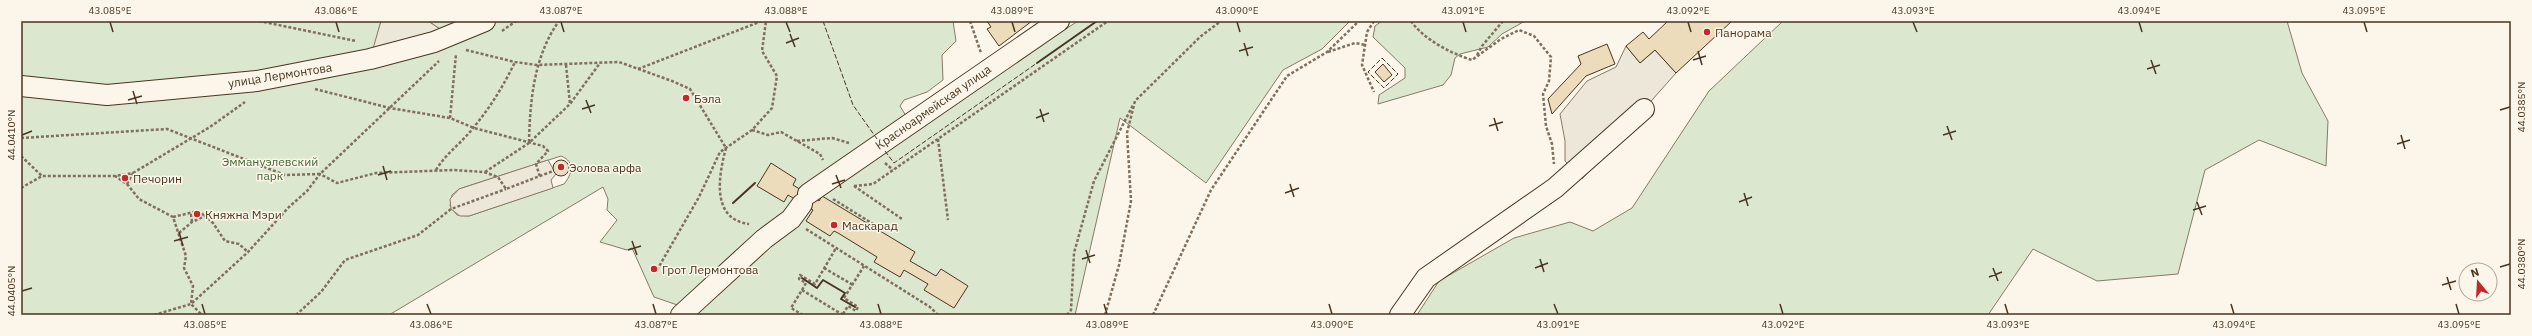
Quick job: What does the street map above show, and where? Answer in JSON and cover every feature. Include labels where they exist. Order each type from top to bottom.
[{"type":"street","name":"улица Лермонтова","points":[[21,86],[107,94],[257,81],[370,60],[434,42],[485,21]]},
{"type":"street","name":"Красноармейская улица","points":[[681,315],[764,239],[866,155],[1058,21]]},
{"type":"street","points":[[1400,315],[1426,278],[1555,188],[1644,109]]},
{"type":"path","points":[[259,21],[364,43]]},
{"type":"path","points":[[529,143],[529,113],[537,65],[559,21]]},
{"type":"path","points":[[638,69],[762,21]]},
{"type":"path","points":[[657,270],[699,197],[711,168],[720,152],[752,130],[772,108],[777,76],[762,51],[766,21]]},
{"type":"path","points":[[970,21],[987,70]]},
{"type":"path","points":[[864,185],[872,184],[1108,21]]},
{"type":"path","points":[[1067,315],[1071,310],[1074,253],[1094,180],[1135,101],[1200,37],[1221,21]]},
{"type":"path","points":[[1153,315],[1211,190],[1287,76],[1327,52],[1359,21]]},
{"type":"path","points":[[1374,21],[1367,32],[1362,65],[1374,92]]},
{"type":"path","points":[[1411,21],[1418,31],[1460,56],[1472,60],[1501,40],[1519,30],[1534,36],[1551,57],[1549,81],[1543,94],[1546,126],[1552,144],[1555,188]]},
{"type":"path","points":[[1476,57],[1482,46],[1503,21]]},
{"type":"path","points":[[1327,52],[1355,43],[1366,45]]},
{"type":"path","points":[[450,118],[457,47]]},
{"type":"path","points":[[464,49],[515,62],[537,65],[620,62],[690,89],[726,148],[719,187],[722,205],[733,220],[749,224]]},
{"type":"path","points":[[154,315],[191,304],[248,252],[307,191],[320,174],[442,59]]},
{"type":"path","points":[[436,170],[440,162],[474,128],[503,86],[515,62]]},
{"type":"path","points":[[484,172],[529,143],[570,104],[601,62]]},
{"type":"path","points":[[566,65],[570,104]]},
{"type":"path","points":[[312,89],[390,108],[450,118],[474,128],[543,146],[548,151],[536,164],[540,177]]},
{"type":"path","points":[[21,188],[42,176],[115,176],[132,173],[191,138],[247,101]]},
{"type":"path","points":[[1105,315],[1119,265],[1131,201],[1127,133],[1135,101]]},
{"type":"path","points":[[21,138],[167,129],[285,175],[320,174],[337,183],[376,173],[436,170],[484,172],[498,177],[506,189]]},
{"type":"path","points":[[752,130],[768,135],[781,132],[820,154]]},
{"type":"path","points":[[796,141],[832,138],[860,146],[866,155]]},
{"type":"path","points":[[938,139],[948,220]]},
{"type":"path","points":[[21,156],[42,176]]},
{"type":"path","points":[[296,315],[321,292],[345,260],[418,235],[451,209],[553,171]]},
{"type":"path","points":[[127,184],[132,173]]},
{"type":"path","points":[[115,176],[127,184],[139,199],[173,216],[191,214],[198,211],[205,216],[225,241],[239,244],[248,252]]},
{"type":"path","points":[[854,186],[902,219]]},
{"type":"path","points":[[807,203],[878,227]]},
{"type":"path","points":[[807,203],[836,248],[930,307],[938,315]]},
{"type":"path","points":[[191,214],[192,222]]},
{"type":"path","points":[[173,216],[186,256],[184,268],[193,286],[191,304]]},
{"type":"path","points":[[178,233],[192,222],[205,216]]},
{"type":"path","points":[[803,315],[791,308],[806,283],[799,279],[800,275],[815,284],[836,248]]},
{"type":"path","points":[[802,290],[843,315],[848,306],[856,311],[858,307],[844,298],[864,266]]},
{"type":"path","points":[[824,268],[852,285]]},
{"type":"path","points":[[191,304],[202,315]]},
{"type":"green space","name":"Эммануэлевский парк","points":[[21,21],[381,21],[371,59],[443,31],[428,21],[953,21],[956,41],[942,55],[943,80],[927,92],[904,100],[900,106],[906,116],[930,117],[1078,21],[1350,21],[1322,49],[1283,70],[1206,183],[1120,118],[1075,315],[687,315],[692,310],[654,297],[632,248],[627,250],[600,242],[617,220],[607,210],[608,199],[603,187],[389,315],[21,315]],"holes":[[[561,156],[571,165],[571,172],[564,184],[469,216],[457,215],[450,206],[452,195],[459,189]]]},
{"type":"green space","points":[[1382,21],[1525,21],[1502,34],[1488,47],[1460,54],[1455,58],[1451,75],[1443,85],[1378,104],[1379,95],[1405,78],[1405,68],[1373,37],[1375,26]]},
{"type":"green space","points":[[1783,21],[2287,21],[2302,73],[2328,121],[2326,166],[2259,140],[2205,170],[2178,274],[2097,281],[2033,249],[1988,315],[1417,315],[1439,281],[1514,238],[1570,222],[1593,231],[1632,208],[1709,91]]},
{"type":"shaded area","points":[[381,21],[428,21],[443,31],[370,59]]},
{"type":"shaded area","points":[[1626,46],[1640,63],[1655,50],[1676,73],[1582,179],[1565,161],[1565,141],[1560,114],[1587,81],[1616,67]]},
{"type":"shaded area","points":[[548,160],[556,174],[551,180],[553,188],[469,216],[460,216],[451,209],[450,199],[459,189]]},
{"type":"building","points":[[987,21],[1032,21],[999,46],[987,29],[991,27]]},
{"type":"building","points":[[1668,21],[1732,21],[1676,73],[1655,50],[1640,63],[1626,46],[1643,32],[1649,39]]},
{"type":"building","points":[[1607,44],[1615,64],[1586,76],[1552,114],[1548,99],[1581,64],[1578,56]]},
{"type":"building","points":[[1383,64],[1392,75],[1384,82],[1375,72]]},
{"type":"building","name":"Эолова арфа","points":[[561,160],[567,162],[569,168],[567,174],[561,176],[555,174],[553,168],[555,162]]},
{"type":"building","points":[[771,163],[796,179],[793,185],[819,201],[822,196],[915,252],[910,261],[936,276],[941,269],[968,286],[954,308],[924,290],[928,284],[904,270],[900,277],[874,262],[877,257],[838,233],[834,231],[830,236],[806,221],[813,210],[788,195],[784,202],[757,186]]},
{"type":"fence","points":[[823,21],[853,105],[877,139]]},
{"type":"fence","points":[[1382,58],[1398,74],[1384,88],[1368,72],[1382,58]]},
{"type":"fence","points":[[885,151],[894,163],[1037,63]]},
{"type":"wall","points":[[1037,63],[1097,21]]},
{"type":"wall","points":[[733,203],[755,183]]},
{"type":"wall","points":[[802,278],[817,288],[823,280],[845,293],[841,299],[855,307]]},
{"type":"place","name":"Панорама","points":[[1707,32]]},
{"type":"place","name":"Бэла","points":[[686,98]]},
{"type":"place","name":"Эолова арфа","points":[[561,167]]},
{"type":"place","name":"Печорин","points":[[125,178]]},
{"type":"place","name":"Княжна Мэри","points":[[197,214]]},
{"type":"place","name":"Маскарад","points":[[834,225]]},
{"type":"place","name":"Грот Лермонтова","points":[[654,269]]}]
